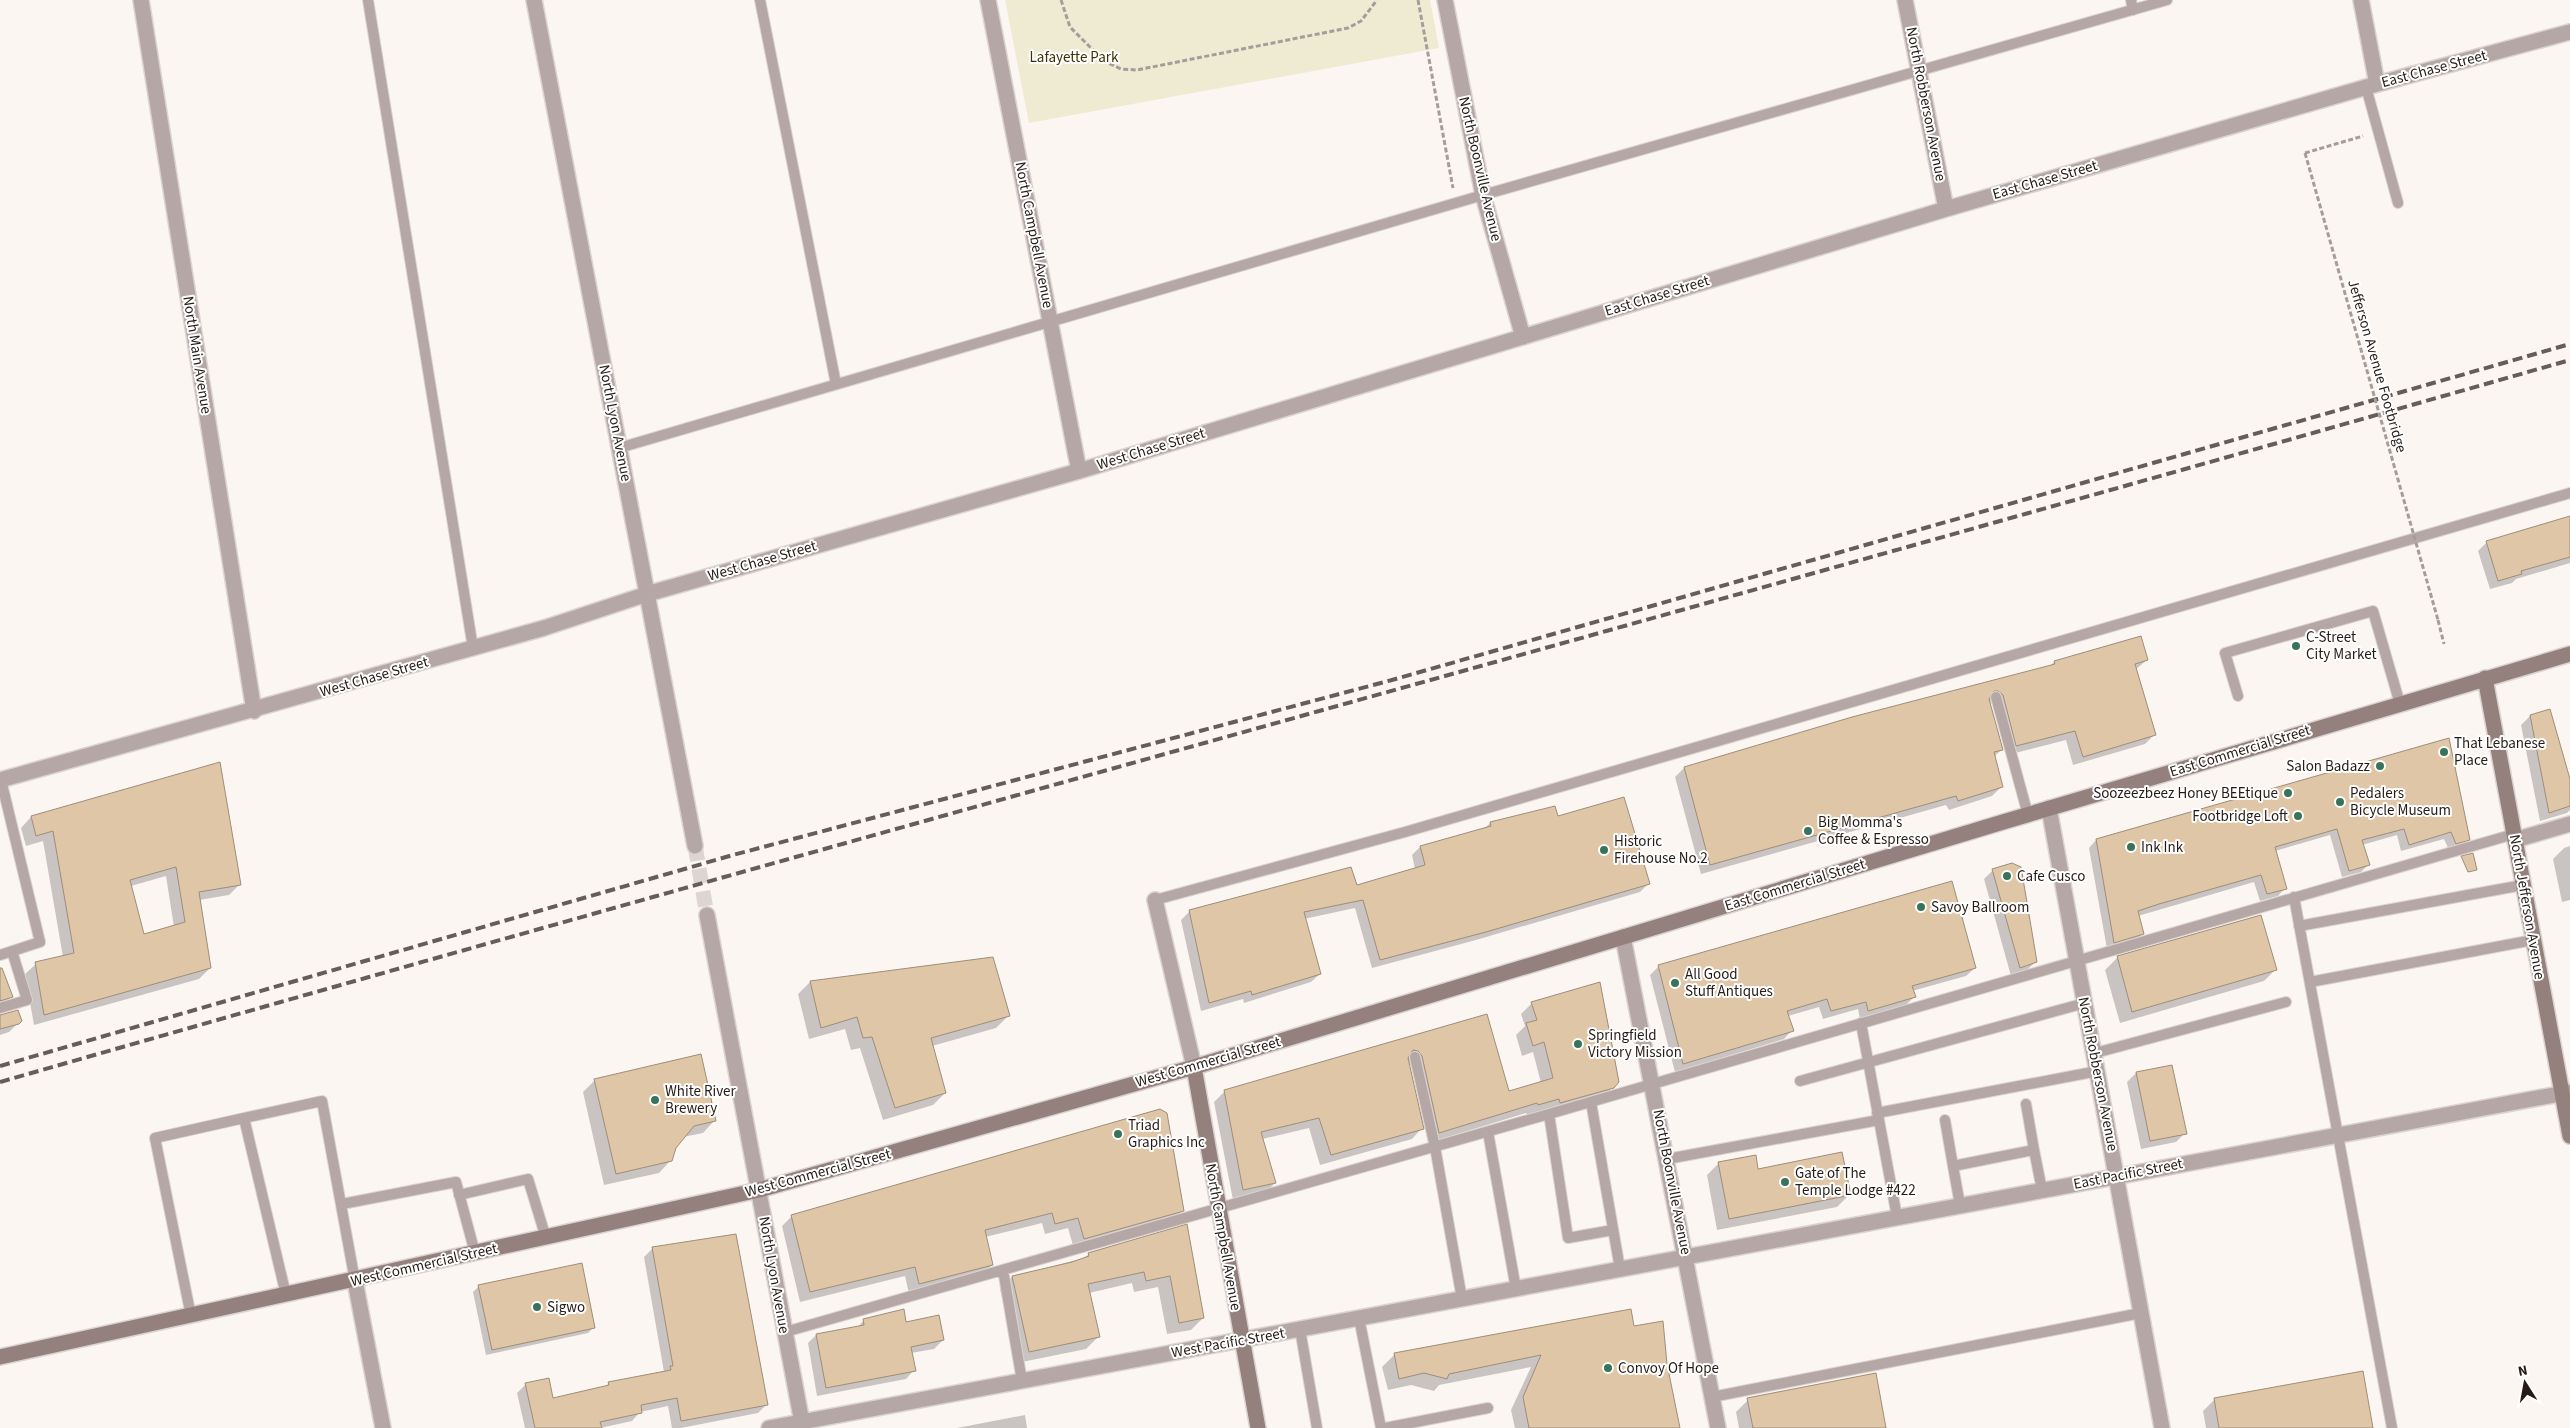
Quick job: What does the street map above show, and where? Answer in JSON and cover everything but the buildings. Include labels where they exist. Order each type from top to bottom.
[{"type":"street","name":"North Main Avenue","points":[[141,0],[254,711]]},
{"type":"street","name":"North Lyon Avenue","points":[[534,0],[695,846]]},
{"type":"street","name":"North Campbell Avenue","points":[[988,0],[1080,471]]},
{"type":"street","name":"North Boonville Avenue","points":[[1445,0],[1483,196],[1523,337]]},
{"type":"street","name":"North Robberson Avenue","points":[[1905,0],[1946,209]]},
{"type":"street","points":[[2361,0],[2372,86]]},
{"type":"street","name":"East Chase Street","points":[[1523,337],[1946,209],[2372,86],[2570,32]]},
{"type":"street","name":"West Chase Street","points":[[0,780],[254,711],[544,628],[647,594],[1080,471],[1523,337]]},
{"type":"street","name":"East Commercial Street","points":[[1623,937],[2049,808],[2570,654]]},
{"type":"street","name":"North Jefferson Avenue","points":[[2485,678],[2523,885],[2566,1093],[2570,1136]]},
{"type":"street","name":"North Robberson Avenue","points":[[2049,808],[2118,1176],[2162,1428]]},
{"type":"street","points":[[2515,837],[2570,824]]},
{"type":"street","name":"North Campbell Avenue","points":[[1155,900],[1194,1067],[1258,1428]]},
{"type":"street","name":"North Lyon Avenue","points":[[707,915],[802,1425]]},
{"type":"street","name":"North Boonville Avenue","points":[[1623,937],[1718,1428]]},
{"type":"street","name":"West Commercial Street","points":[[0,1357],[286,1296],[759,1190],[1194,1067],[1623,937]]},
{"type":"street","name":"East Pacific Street","points":[[1686,1257],[2566,1093]]},
{"type":"street","name":"West Pacific Street","points":[[770,1428],[802,1425],[1022,1381],[1686,1257]]},
{"type":"street","points":[[355,1280],[383,1428]]},
{"type":"lane","points":[[368,0],[473,648]]},
{"type":"lane","points":[[760,0],[836,384]]},
{"type":"lane","points":[[619,448],[1050,321],[1919,71],[2132,5],[2167,0]]},
{"type":"lane","points":[[2372,86],[2398,203]]},
{"type":"lane","points":[[1155,900],[1405,832],[2570,493]]},
{"type":"lane","points":[[2238,696],[2225,653],[2373,611],[2400,704]]},
{"type":"lane","points":[[1996,697],[2028,815]]},
{"type":"lane","points":[[0,780],[40,942],[0,955]]},
{"type":"lane","points":[[785,1332],[1488,1132],[2294,897],[2515,837]]},
{"type":"lane","points":[[2299,926],[2523,885]]},
{"type":"lane","points":[[2294,897],[2392,1428]]},
{"type":"lane","points":[[2310,982],[2534,940]]},
{"type":"lane","points":[[0,1008],[27,1000],[12,951]]},
{"type":"lane","points":[[2094,1053],[2286,1002]]},
{"type":"lane","points":[[1800,1081],[2085,1003]]},
{"type":"lane","points":[[1861,1023],[1897,1217]]},
{"type":"lane","points":[[1415,1056],[1435,1147],[1462,1299]]},
{"type":"lane","points":[[1667,1159],[2098,1071]]},
{"type":"lane","points":[[192,1316],[155,1138],[244,1118],[322,1101],[355,1280]]},
{"type":"lane","points":[[1591,1102],[1620,1269]]},
{"type":"lane","points":[[2026,1104],[2042,1190]]},
{"type":"lane","points":[[1549,1114],[1568,1238],[1613,1230]]},
{"type":"lane","points":[[244,1118],[286,1296]]},
{"type":"lane","points":[[1945,1120],[1960,1205]]},
{"type":"lane","points":[[1488,1132],[1516,1289]]},
{"type":"lane","points":[[1953,1166],[2034,1150]]},
{"type":"lane","points":[[460,1195],[528,1179],[546,1238]]},
{"type":"lane","points":[[342,1204],[456,1182],[475,1253]]},
{"type":"lane","points":[[1002,1270],[1022,1381]]},
{"type":"lane","points":[[1712,1397],[2141,1313]]},
{"type":"lane","points":[[1360,1318],[1381,1428]]},
{"type":"lane","points":[[1300,1329],[1317,1428]]},
{"type":"lane","points":[[1385,1428],[1488,1408]]},
{"type":"path","points":[[1061,0],[1070,27],[1104,61],[1121,69],[1137,70],[1348,28],[1361,20],[1377,0]]},
{"type":"path","points":[[1418,0],[1453,188]]},
{"type":"path","name":"Jefferson Avenue Footbridge","points":[[2364,135],[2304,153],[2444,644]]},
{"type":"green space","name":"Lafayette Park","points":[[1005,0],[1430,0],[1439,48],[1029,123]]},
{"type":"tunnel","points":[[695,846],[707,915]]},
{"type":"railway","points":[[0,1066],[733,855],[1392,680],[2570,344]]},
{"type":"railway","points":[[0,1082],[642,900],[2570,360]]},
{"type":"place","name":"C-Street City Market","points":[[2296,646]]},
{"type":"place","name":"That Lebanese Place","points":[[2444,752]]},
{"type":"place","name":"Salon Badazz","points":[[2380,766]]},
{"type":"place","name":"Soozeezbeez Honey BEEtique","points":[[2288,793]]},
{"type":"place","name":"Pedalers Bicycle Museum","points":[[2340,802]]},
{"type":"place","name":"Footbridge Loft","points":[[2298,816]]},
{"type":"place","name":"Big Momma's Coffee & Espresso","points":[[1808,831]]},
{"type":"place","name":"Ink Ink","points":[[2131,847]]},
{"type":"place","name":"Historic Firehouse No.2","points":[[1604,850]]},
{"type":"place","name":"Cafe Cusco","points":[[2007,876]]},
{"type":"place","name":"Savoy Ballroom","points":[[1921,907]]},
{"type":"place","name":"All Good Stuff Antiques","points":[[1675,983]]},
{"type":"place","name":"Springfield Victory Mission","points":[[1578,1044]]},
{"type":"place","name":"White River Brewery","points":[[655,1100]]},
{"type":"place","name":"Triad Graphics Inc","points":[[1118,1134]]},
{"type":"place","name":"Gate of The Temple Lodge #422","points":[[1785,1182]]},
{"type":"place","name":"Sigwo","points":[[537,1307]]},
{"type":"place","name":"Convoy Of Hope","points":[[1608,1368]]}]
